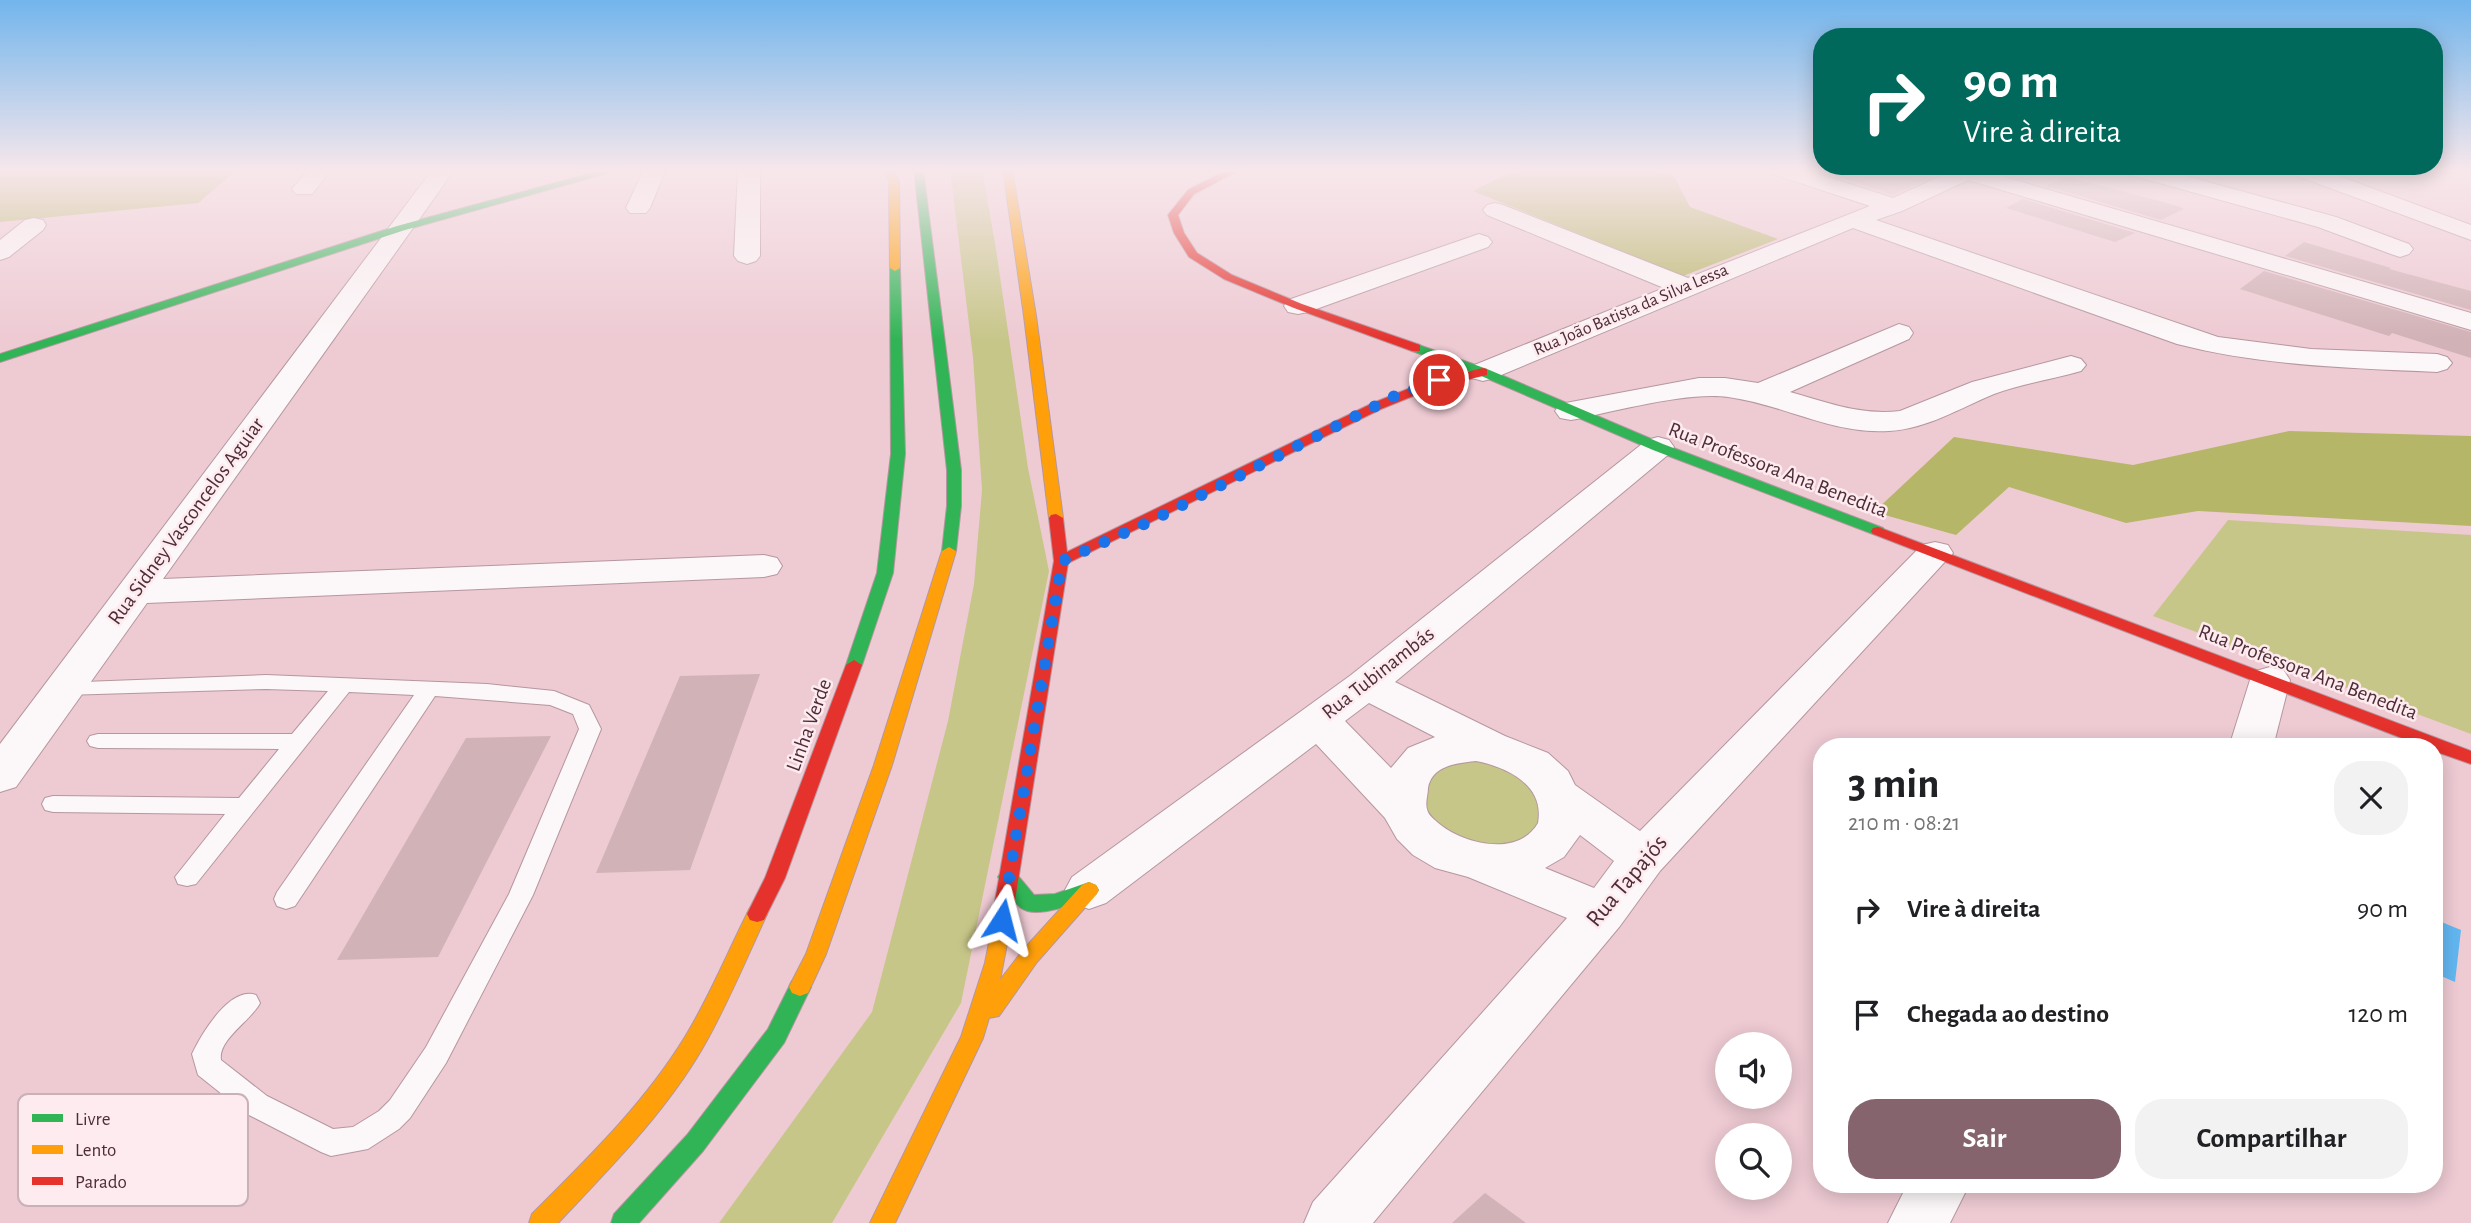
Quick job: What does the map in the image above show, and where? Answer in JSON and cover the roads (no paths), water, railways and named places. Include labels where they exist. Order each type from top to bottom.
[{"type":"main road","points":[[0,358],[408,226]]},
{"type":"main road","name":"Linha Verde","points":[[541,1223],[610,1151],[663,1087],[693,1042],[775,878],[867,630],[885,573],[898,454],[895,226]]},
{"type":"main road","points":[[623,1223],[695,1143],[776,1036],[816,954],[883,765],[950,547],[954,470],[925,226]]},
{"type":"main road","points":[[882,1223],[972,1038],[995,962],[1062,561],[1016,226]]},
{"type":"main road","name":"Rua Professora Ana Benedita","points":[[1177,226],[1193,255],[1206,264],[1228,277],[1298,306],[1483,372],[1658,447],[2419,738]]},
{"type":"main road","points":[[1062,561],[1151,521],[1395,396],[1439,380],[1483,372]]},
{"type":"main road","name":"Rua Professora Ana Benedita","points":[[2443,747],[2471,758]]},
{"type":"main road","points":[[1008,877],[1029,903],[1056,902],[1089,890]]},
{"type":"main road","points":[[972,1038],[1030,956],[1089,890]]},
{"type":"street","points":[[0,252],[33,226]]},
{"type":"street","points":[[747,256],[748,226]]},
{"type":"street","points":[[1535,226],[1686,287]]},
{"type":"street","name":"Rua João Batista da Silva Lessa","points":[[1483,372],[1837,226]]},
{"type":"street","points":[[1869,226],[2187,338],[2226,349],[2264,355],[2437,363]]},
{"type":"street","points":[[2153,226],[2471,322]]},
{"type":"street","points":[[2338,226],[2400,249]]},
{"type":"street","points":[[2452,226],[2471,233]]},
{"type":"street","name":"Rua Sidney Vasconcelos Aguiar","points":[[0,775],[401,228]]},
{"type":"street","points":[[1298,306],[1479,242]]},
{"type":"street","points":[[316,256],[354,258],[372,268]]},
{"type":"street","points":[[1760,393],[1899,333]]},
{"type":"street","points":[[1571,411],[1699,387],[1725,387],[1760,393],[1856,421],[1888,422],[1905,420],[1983,388],[2071,365]]},
{"type":"street","name":"Rua Tubinambás","points":[[1089,890],[1366,685],[1658,447]]},
{"type":"street","name":"Rua Tapajós","points":[[1334,1223],[1602,912],[1643,858],[1935,552]]},
{"type":"street","points":[[135,592],[764,566]]},
{"type":"street","points":[[2254,738],[2270,680]]},
{"type":"street","points":[[1366,685],[1494,748],[1525,759],[1553,782],[1561,797],[1564,815],[1559,832],[1547,846],[1528,857],[1505,862],[1478,861]]},
{"type":"street","points":[[1318,719],[1403,808],[1413,827],[1430,843],[1452,855],[1478,861],[1602,912]]},
{"type":"street","points":[[1403,808],[1401,789],[1409,772],[1423,758],[1444,749],[1468,746],[1494,748]]},
{"type":"street","points":[[1561,797],[1643,858]]},
{"type":"street","points":[[1918,1223],[1935,1193]]},
{"type":"lane","points":[[64,688],[266,682],[344,685],[554,698],[582,710],[590,729],[522,895],[436,1055],[400,1110],[358,1140],[331,1143],[248,1098]]},
{"type":"lane","points":[[187,877],[344,685]]},
{"type":"lane","points":[[286,899],[429,689]]},
{"type":"lane","points":[[98,741],[298,742]]},
{"type":"lane","points":[[53,804],[245,806]]},
{"type":"lane","points":[[243,1094],[208,1066],[206,1054],[215,1036],[247,1003]]},
{"type":"water","points":[[2443,923],[2461,930],[2455,982],[2443,977]]}]
